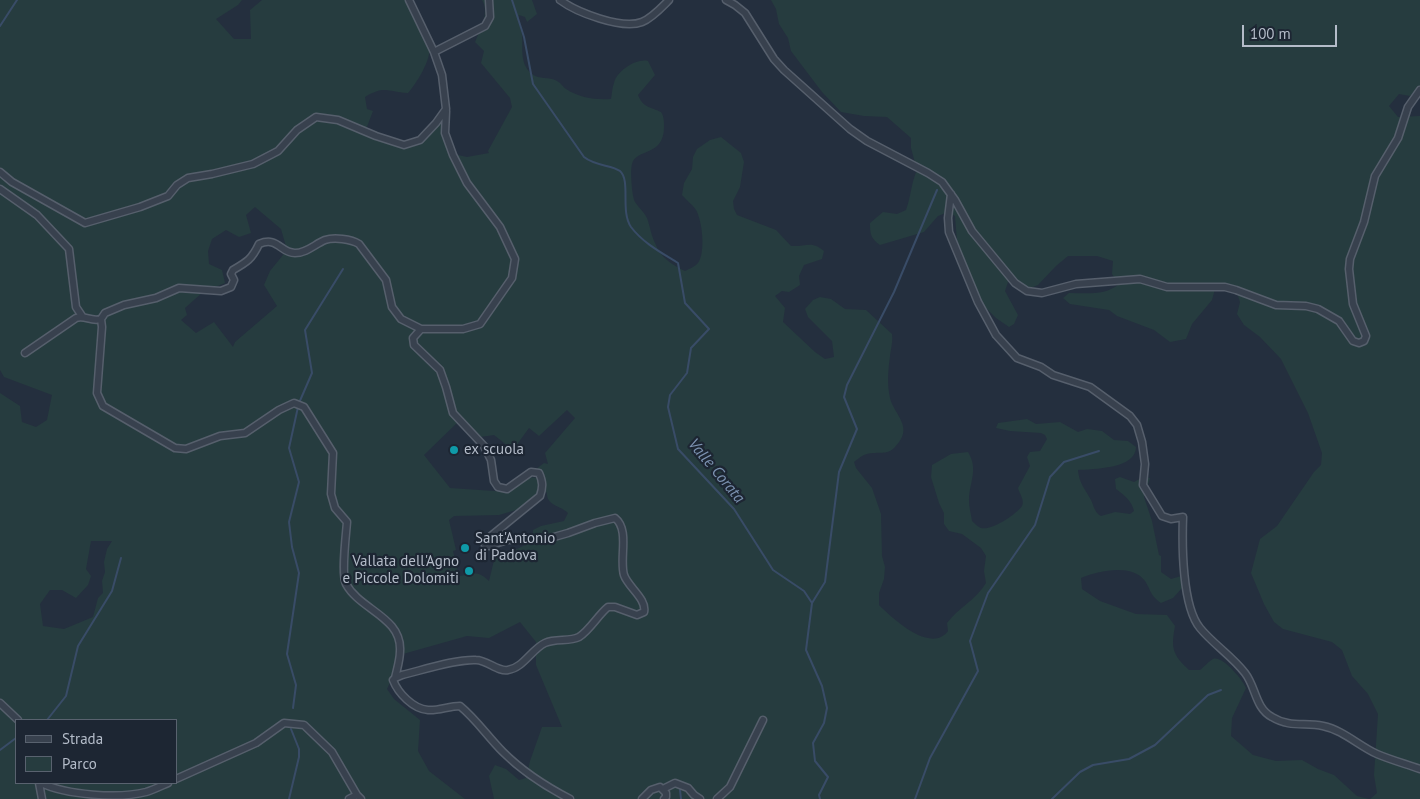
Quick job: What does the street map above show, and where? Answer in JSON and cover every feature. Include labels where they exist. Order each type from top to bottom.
[{"type":"street","points":[[0,189],[37,215],[69,249],[76,307],[82,316],[94,321],[100,319],[105,313],[124,305],[156,298],[179,288],[221,291],[232,287],[234,280],[231,274],[233,270],[247,262],[259,244],[272,241],[295,253],[304,251],[329,239],[353,240],[359,244],[386,280],[392,307],[401,318],[421,329],[463,329],[480,324],[512,278],[515,259],[500,226],[468,183],[453,155],[445,133],[446,109],[442,75],[434,52],[410,0]]},
{"type":"street","points":[[434,52],[485,26],[490,17],[489,0]]},
{"type":"street","points":[[560,0],[584,14],[632,24],[648,19],[669,0]]},
{"type":"street","points":[[726,0],[735,4],[745,13],[774,59],[784,70],[850,129],[867,141],[938,179],[951,194],[972,230],[1015,283],[1027,291],[1042,293],[1076,284],[1140,279],[1167,287],[1225,287],[1276,305],[1306,306],[1318,309],[1339,321],[1353,341],[1358,343],[1364,341],[1366,336],[1353,304],[1349,269],[1350,259],[1364,222],[1374,180],[1398,138],[1408,107],[1420,90]]},
{"type":"street","points":[[0,172],[12,182],[85,223],[140,207],[168,196],[177,185],[188,178],[253,164],[278,151],[298,130],[316,117],[338,120],[376,136],[404,145],[420,140],[446,109]]},
{"type":"street","points":[[951,194],[948,218],[949,232],[978,302],[996,335],[1017,358],[1041,367],[1053,375],[1090,387],[1130,416],[1142,442],[1145,464],[1143,485],[1162,516],[1171,519],[1183,517],[1182,551],[1190,610],[1199,627],[1245,673],[1253,685],[1256,698],[1262,709],[1271,717],[1281,722],[1296,725],[1323,726],[1378,754],[1420,769]]},
{"type":"street","points":[[25,353],[76,318],[82,316]]},
{"type":"street","points":[[100,319],[102,327],[98,393],[103,406],[175,448],[186,449],[220,436],[245,433],[279,410],[295,403],[302,407],[333,453],[331,494],[335,508],[347,522],[344,560],[346,583],[363,603],[388,621],[399,637],[400,651],[393,680],[396,689],[415,706],[428,710],[460,706],[468,712],[503,753],[532,778],[570,799]]},
{"type":"street","points":[[395,678],[467,660],[485,660],[508,670],[516,667],[543,644],[551,641],[574,639],[580,636],[608,607],[615,607],[638,615],[644,612],[645,608],[624,575],[623,532],[621,524],[615,518],[547,539],[507,540],[489,546],[485,545],[486,540],[540,496],[543,488],[542,479],[538,473],[531,472],[507,489],[498,487],[494,481],[491,460],[484,446],[453,413],[440,370],[414,345],[413,338],[421,329]]},
{"type":"street","points":[[0,703],[17,719]]},
{"type":"street","points":[[717,799],[730,787],[763,720]]},
{"type":"street","points":[[178,778],[256,743],[284,723],[304,726],[332,752],[359,797],[349,799]]},
{"type":"street","points":[[642,799],[655,788],[660,788],[664,794],[675,783],[688,788],[700,799]]},
{"type":"street","points":[[40,784],[42,799]]},
{"type":"street","points":[[42,784],[68,792],[118,796],[146,792],[166,784]]},
{"type":"green space","points":[[0,0],[242,0],[238,5],[216,19],[234,39],[251,39],[250,10],[262,0],[406,0],[427,41],[429,47],[428,58],[419,78],[408,93],[382,90],[365,97],[367,109],[373,111],[365,132],[402,148],[420,145],[429,132],[441,122],[448,141],[449,153],[467,157],[489,153],[488,151],[512,107],[510,98],[481,63],[484,51],[475,42],[485,16],[482,0],[532,0],[537,14],[527,22],[525,17],[519,15],[519,21],[523,58],[527,69],[535,76],[554,80],[571,92],[582,96],[593,99],[611,99],[613,85],[619,74],[633,63],[648,61],[655,75],[638,95],[645,105],[661,112],[664,121],[663,137],[655,148],[639,156],[632,164],[633,195],[635,202],[647,218],[657,248],[667,260],[685,271],[697,264],[700,258],[702,236],[700,221],[696,210],[682,195],[684,183],[692,169],[693,157],[697,149],[710,140],[721,137],[741,153],[744,162],[740,187],[733,201],[737,215],[776,230],[791,246],[812,245],[824,251],[822,259],[804,265],[799,276],[800,285],[789,292],[782,291],[775,296],[785,308],[783,322],[825,359],[834,357],[832,341],[808,317],[805,309],[813,300],[820,297],[831,299],[845,309],[866,310],[892,334],[888,388],[892,404],[902,421],[903,433],[901,440],[892,450],[871,453],[860,457],[854,462],[856,468],[872,488],[881,514],[882,556],[885,567],[884,579],[879,593],[879,605],[885,611],[912,632],[922,637],[932,639],[941,637],[948,631],[947,623],[951,618],[986,583],[984,571],[986,556],[981,548],[962,534],[949,531],[944,524],[944,513],[931,477],[932,465],[951,454],[968,452],[973,465],[969,494],[972,521],[985,528],[1003,521],[1022,506],[1022,499],[1018,488],[1030,466],[1027,457],[1030,452],[1040,451],[1047,439],[1041,433],[996,428],[998,423],[1027,419],[1036,424],[1060,422],[1078,432],[1087,429],[1102,431],[1114,440],[1128,441],[1136,447],[1134,454],[1129,460],[1122,464],[1103,468],[1078,470],[1080,479],[1096,511],[1101,516],[1115,512],[1130,514],[1134,511],[1130,501],[1116,489],[1115,479],[1120,477],[1134,482],[1143,477],[1150,478],[1144,497],[1152,521],[1159,555],[1161,556],[1161,572],[1171,579],[1181,576],[1182,588],[1173,598],[1161,603],[1139,575],[1124,570],[1114,570],[1081,578],[1082,589],[1100,601],[1136,614],[1167,615],[1175,626],[1173,645],[1176,655],[1189,670],[1200,670],[1213,659],[1227,664],[1246,688],[1232,718],[1231,736],[1253,755],[1276,761],[1302,760],[1334,775],[1357,796],[1369,799],[494,799],[489,776],[495,765],[506,769],[519,780],[526,778],[542,727],[562,727],[536,665],[536,642],[520,622],[489,638],[467,636],[403,654],[387,689],[394,699],[420,720],[418,751],[429,771],[465,799],[0,799],[0,393],[20,406],[22,422],[36,427],[47,420],[52,395],[4,377],[0,370]],"holes":[[[255,207],[281,229],[287,250],[270,271],[264,285],[277,306],[235,342],[233,347],[214,322],[196,333],[181,320],[187,315],[185,308],[203,292],[225,283],[222,270],[209,264],[208,251],[212,239],[226,230],[239,237],[251,233],[246,215]],[[567,410],[575,418],[545,453],[548,464],[544,463],[536,469],[538,478],[528,477],[509,492],[450,488],[424,455],[459,421],[474,438],[494,435],[513,450],[529,428],[539,436]],[[547,492],[547,497],[551,503],[568,513],[564,521],[541,526],[533,530],[533,541],[511,552],[498,550],[489,581],[477,574],[459,576],[453,551],[456,550],[449,520],[454,516],[499,515],[523,508]],[[91,541],[112,541],[107,549],[104,562],[103,593],[98,598],[93,617],[64,629],[43,626],[40,604],[50,590],[62,590],[76,598],[88,585],[91,576],[86,569]]]},
{"type":"green space","points":[[771,0],[1420,0],[1420,87],[1410,96],[1399,94],[1389,106],[1398,117],[1420,116],[1420,799],[1370,799],[1377,793],[1374,775],[1378,714],[1368,694],[1352,676],[1342,650],[1332,642],[1283,629],[1274,622],[1251,573],[1260,539],[1277,526],[1314,472],[1321,465],[1322,453],[1308,413],[1281,359],[1260,337],[1244,325],[1237,314],[1240,302],[1237,293],[1223,284],[1215,289],[1212,300],[1192,324],[1186,339],[1170,342],[1154,330],[1117,316],[1109,310],[1070,304],[1063,298],[1069,293],[1102,292],[1119,284],[1112,274],[1113,261],[1097,256],[1068,256],[1038,285],[1028,289],[1008,282],[1005,291],[1018,315],[1014,324],[1009,327],[996,318],[982,304],[961,258],[957,241],[955,216],[948,212],[938,216],[924,232],[880,245],[875,241],[871,233],[870,223],[883,212],[897,214],[906,210],[917,170],[911,148],[911,138],[887,117],[841,112],[822,92],[791,51],[788,38],[779,24],[776,9]]},
{"type":"waterway","points":[[0,26],[17,0]]},
{"type":"waterway","name":"Valle Corata","points":[[512,0],[524,37],[533,84],[584,157],[620,171],[625,182],[626,213],[631,227],[647,243],[678,263],[685,303],[709,329],[691,348],[687,373],[670,395],[668,407],[678,449],[734,509],[773,570],[804,591],[812,603],[806,650],[822,686],[827,708],[824,723],[813,743],[815,761],[828,777],[819,795],[820,799]]},
{"type":"waterway","points":[[812,603],[825,582],[839,472],[857,429],[844,397],[847,385],[894,292],[937,190]]},
{"type":"waterway","points":[[299,403],[312,373],[305,330],[343,269]]},
{"type":"waterway","points":[[293,708],[296,685],[287,654],[299,573],[292,547],[289,522],[299,482],[289,448],[298,407]]},
{"type":"waterway","points":[[915,799],[930,758],[978,671],[970,641],[988,593],[1035,525],[1050,477],[1064,462],[1099,451]]},
{"type":"waterway","points":[[48,719],[66,696],[78,646],[112,591],[121,558]]},
{"type":"waterway","points":[[1052,799],[1080,772],[1093,765],[1129,759],[1155,745],[1208,695],[1221,690]]},
{"type":"waterway","points":[[289,799],[299,757],[299,749],[291,729]]},
{"type":"waterway","points":[[0,750],[15,739]]},
{"type":"waterway","points":[[680,790],[681,799]]},
{"type":"place","name":"ex scuola","points":[[454,450]]},
{"type":"place","name":"Sant'Antonio di Padova","points":[[465,548]]},
{"type":"place","name":"Vallata dell'Agno e Piccole Dolomiti","points":[[469,571]]}]
